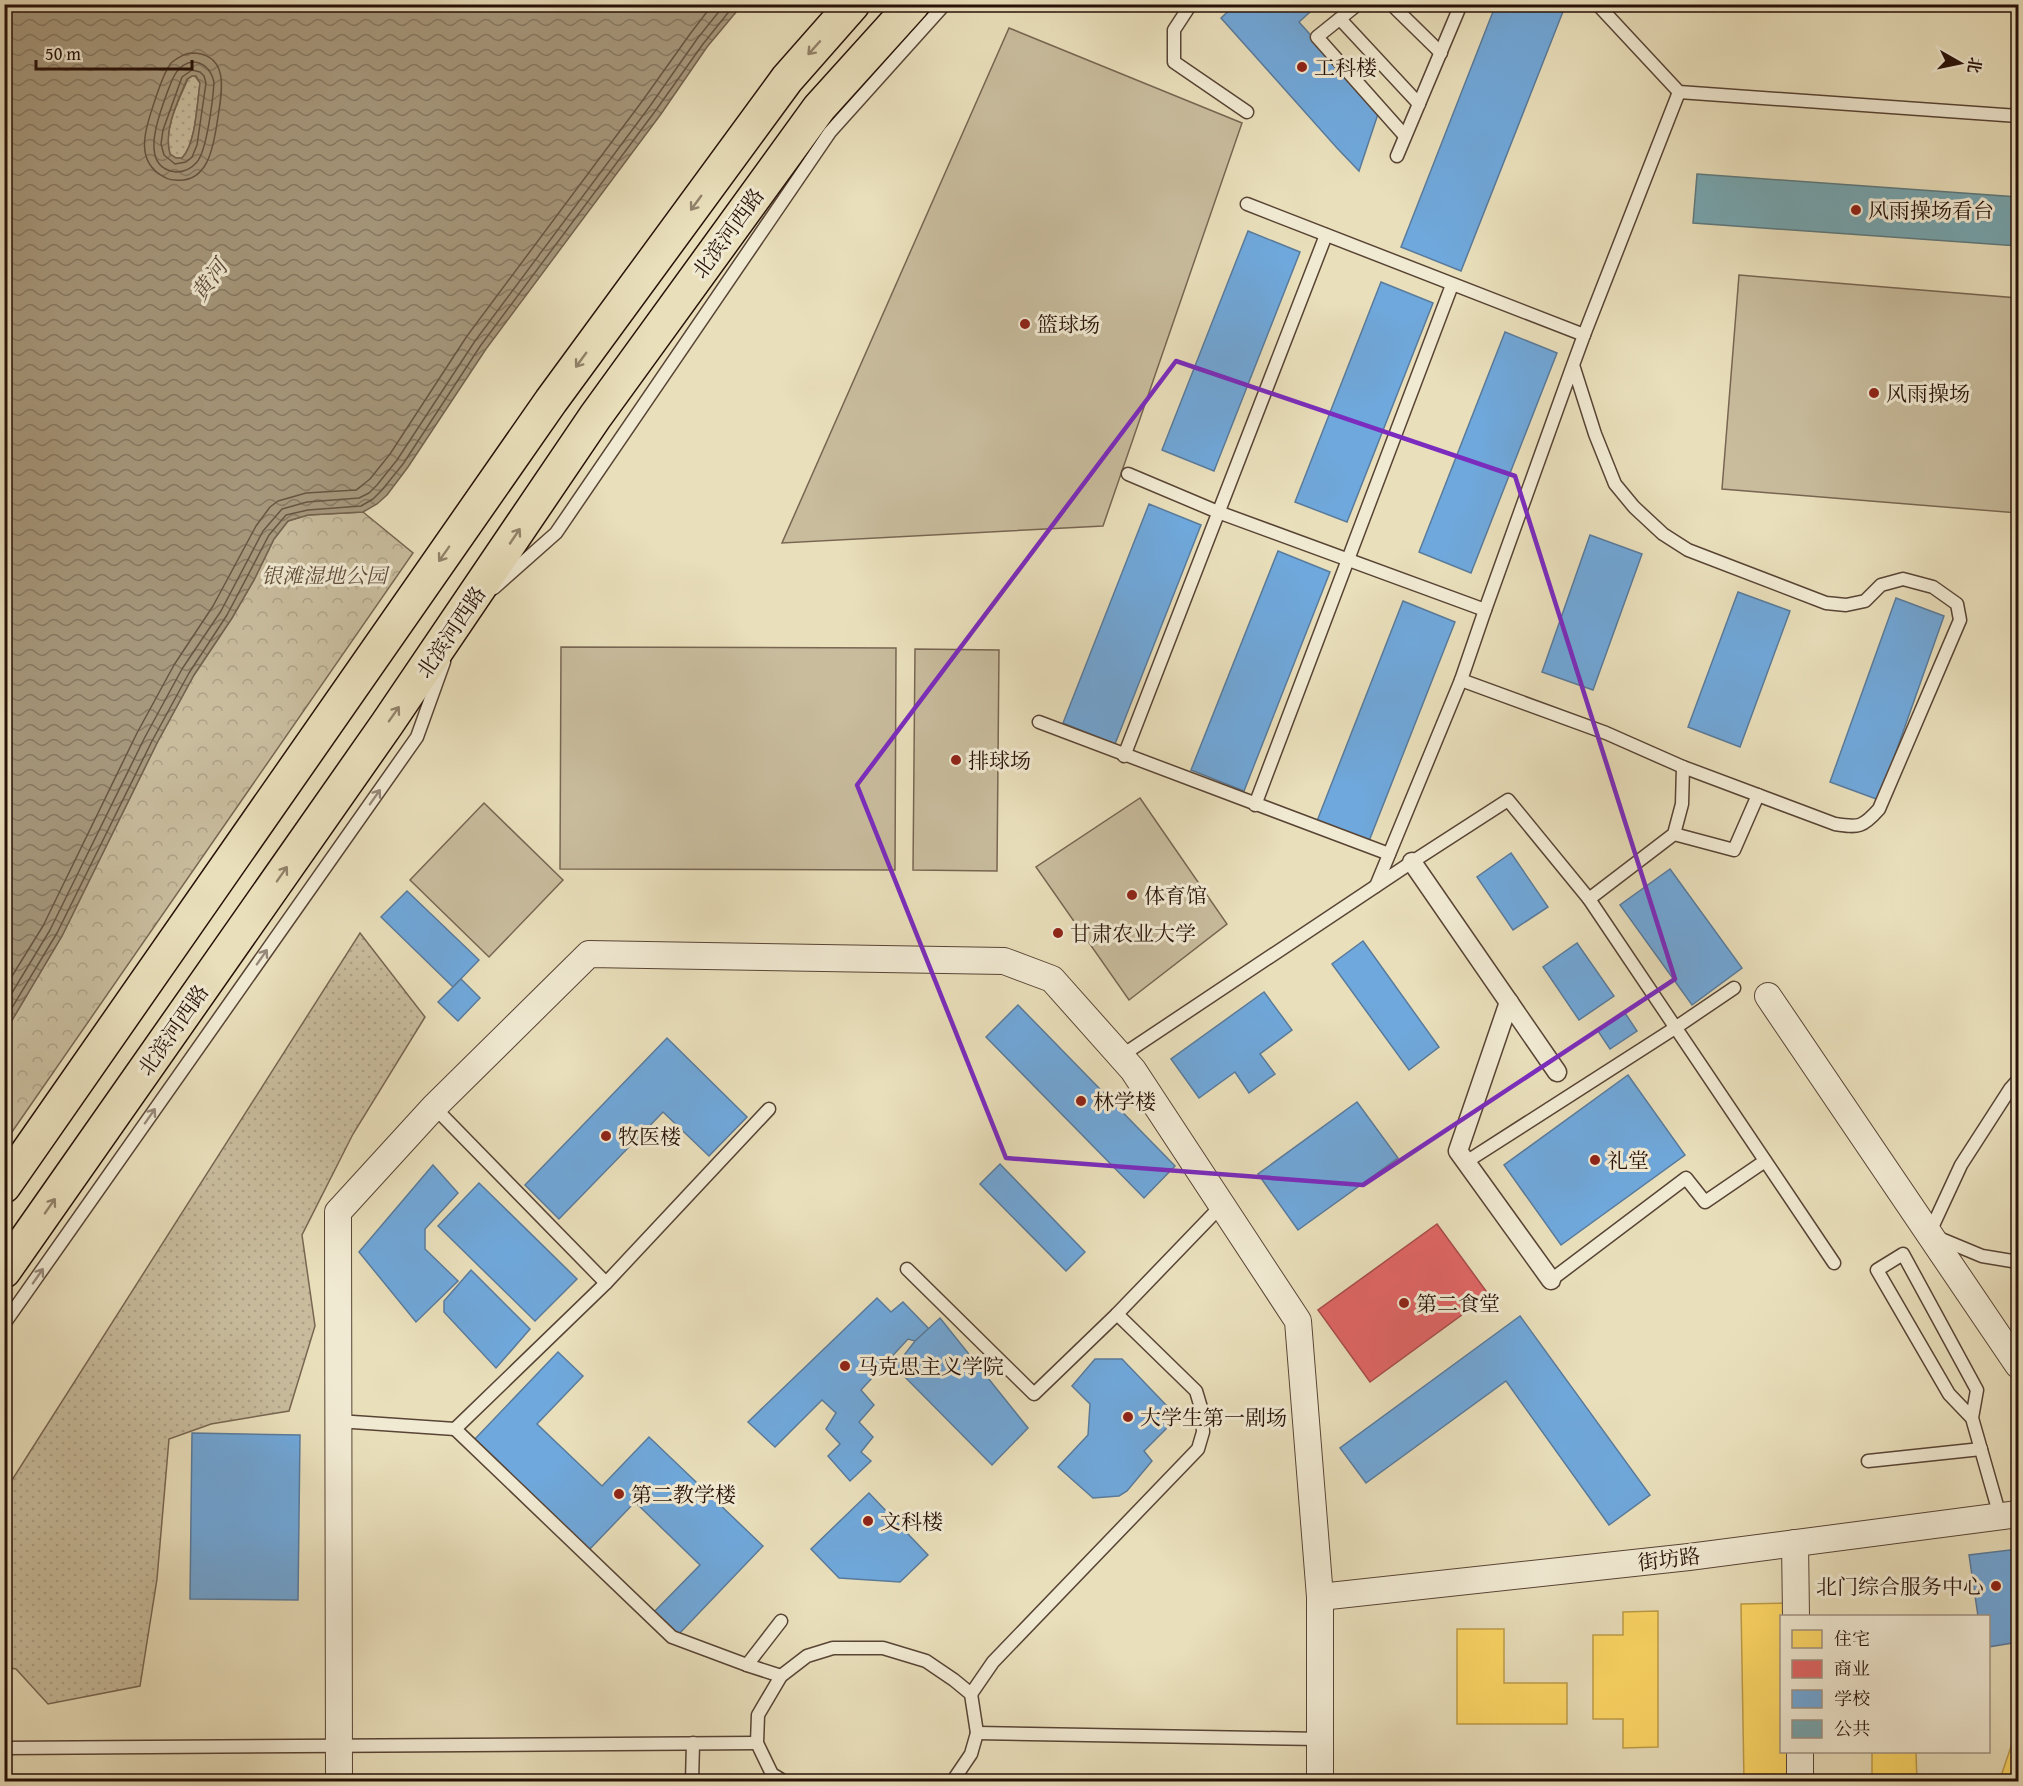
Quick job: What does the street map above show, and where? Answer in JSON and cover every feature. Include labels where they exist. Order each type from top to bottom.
[{"type":"main road","name":"北滨河西路","points":[[4,1186],[551,401],[787,79],[853,4]]},
{"type":"main road","name":"北滨河西路","points":[[4,1271],[461,616],[595,417],[819,108],[913,4]]},
{"type":"main road","points":[[422,586],[461,616]]},
{"type":"street","points":[[1413,862],[1557,1072]]},
{"type":"street","points":[[339,1782],[338,1212],[434,1107],[589,954],[1004,961],[1052,979],[1121,1056],[1133,1070],[1298,1321],[1320,1597],[1320,1782]]},
{"type":"street","points":[[1768,996],[2019,1365]]},
{"type":"street","points":[[1509,1002],[1458,1151],[1551,1280]]},
{"type":"street","name":"街坊路","points":[[1320,1597],[1689,1557],[2009,1515]]},
{"type":"street","points":[[1795,1543],[1796,1615]]},
{"type":"street","points":[[1800,1753],[1800,1782]]},
{"type":"lane","points":[[4,1324],[417,737],[461,616],[556,533],[830,132],[945,4]]},
{"type":"lane","points":[[1191,4],[1174,30],[1174,62],[1246,112]]},
{"type":"lane","points":[[1358,4],[1317,37],[1405,136]]},
{"type":"lane","points":[[1391,4],[1441,53]]},
{"type":"lane","points":[[1397,156],[1461,4]]},
{"type":"lane","points":[[1597,4],[1678,92],[2019,116]]},
{"type":"lane","points":[[1340,19],[1419,104]]},
{"type":"lane","points":[[1376,886],[1461,680],[1584,335],[1678,92]]},
{"type":"lane","points":[[1247,204],[1584,335]]},
{"type":"lane","points":[[1124,756],[1326,235]]},
{"type":"lane","points":[[1255,805],[1452,285]]},
{"type":"lane","points":[[1461,680],[1606,733],[1683,767],[1835,824],[1854,827],[1867,823],[1879,809],[1960,620],[1957,604],[1933,587],[1903,579],[1881,585],[1864,601],[1846,605],[1826,603],[1688,550],[1663,534],[1634,507],[1616,484],[1595,434],[1573,365]]},
{"type":"lane","points":[[1128,474],[1218,512],[1485,610]]},
{"type":"lane","points":[[1039,722],[1124,756],[1389,854]]},
{"type":"lane","points":[[1589,899],[1674,834],[1682,804],[1683,767]]},
{"type":"lane","points":[[1674,834],[1734,850],[1758,795]]},
{"type":"lane","points":[[1121,1056],[1508,800],[1589,899],[1834,1263]]},
{"type":"lane","points":[[1466,1162],[1676,1028],[1734,988]]},
{"type":"lane","points":[[2019,1080],[2010,1089],[1960,1165],[1929,1234],[1982,1256],[2019,1262]]},
{"type":"lane","points":[[434,1107],[606,1283]]},
{"type":"lane","points":[[455,1429],[606,1283],[770,1109]]},
{"type":"lane","points":[[1551,1280],[1686,1178],[1705,1202],[1765,1161]]},
{"type":"lane","points":[[907,1269],[1034,1394],[1117,1314],[1222,1205]]},
{"type":"lane","points":[[1972,1418],[1949,1394],[1877,1270],[1903,1254],[1977,1390],[1972,1418],[1981,1449],[2009,1515]]},
{"type":"lane","points":[[971,1694],[993,1662],[1198,1449],[1203,1432],[1202,1412],[1196,1391],[1117,1314]]},
{"type":"lane","points":[[338,1421],[455,1429],[672,1637],[782,1677]]},
{"type":"lane","points":[[1868,1461],[1981,1449]]},
{"type":"lane","points":[[747,1665],[781,1621]]},
{"type":"lane","points":[[785,1782],[772,1774],[757,1743],[759,1715],[782,1677],[807,1656],[833,1648],[883,1648],[926,1661],[971,1694],[977,1733],[971,1754],[952,1782]]},
{"type":"lane","points":[[977,1733],[1320,1739]]},
{"type":"lane","points":[[692,1782],[693,1743]]},
{"type":"lane","points":[[4,1748],[757,1743]]},
{"type":"highlighted area","points":[[1176,361],[1515,476],[1675,979],[1363,1185],[1006,1158],[857,785]]},
{"type":"green space","name":"篮球场","points":[[1009,28],[1242,123],[1103,526],[782,543]]},
{"type":"green space","points":[[195,76],[200,83],[193,133],[187,152],[182,158],[176,158],[170,154],[168,135],[180,97],[188,79]]},
{"type":"green space","name":"风雨操场","points":[[1739,275],[2018,298],[2018,513],[1722,489]]},
{"type":"green space","name":"银滩湿地公园","points":[[363,512],[413,553],[5,1142],[5,1032],[62,936],[157,743],[194,675],[232,618],[274,539],[288,521],[308,515]]},
{"type":"green space","points":[[561,647],[896,648],[895,870],[560,869]]},
{"type":"green space","name":"排球场","points":[[915,649],[999,650],[997,871],[913,870]]},
{"type":"green space","name":"体育馆","points":[[1140,798],[1227,924],[1129,1000],[1036,867]]},
{"type":"green space","points":[[484,803],[563,880],[489,957],[410,880]]},
{"type":"green space","points":[[360,933],[425,1017],[353,1134],[302,1235],[315,1326],[289,1411],[211,1424],[169,1439],[157,1579],[140,1686],[48,1704],[16,1669],[5,1667],[5,1491]]},
{"type":"water","name":"黄河","points":[[5,4],[742,5],[707,47],[661,114],[486,349],[387,495],[363,512],[308,515],[288,521],[274,539],[232,618],[194,675],[157,743],[62,936],[5,1032]],"holes":[[[196,76],[200,83],[193,133],[187,152],[182,158],[176,158],[170,154],[168,145],[170,126],[187,79]]]},
{"type":"building: 住宅","points":[[1786,1603],[1786,1615],[1780,1615],[1780,1753],[1788,1753],[1789,1782],[1744,1782],[1741,1604]]},
{"type":"building: 住宅","points":[[1658,1611],[1658,1747],[1623,1748],[1623,1719],[1593,1719],[1593,1635],[1623,1635],[1623,1612]]},
{"type":"building: 住宅","points":[[1457,1629],[1504,1629],[1504,1683],[1567,1683],[1567,1724],[1457,1724]]},
{"type":"building: 住宅","points":[[2018,1726],[2018,1782],[1999,1782]]},
{"type":"building: 住宅","points":[[1872,1753],[1916,1753],[1917,1782],[1872,1782]]},
{"type":"building: 商业","name":"第二食堂","points":[[1437,1224],[1489,1295],[1370,1382],[1318,1310]]},
{"type":"building: 学校","name":"工科楼","points":[[1236,4],[1319,4],[1299,22],[1379,111],[1359,171],[1221,18]]},
{"type":"building: 学校","points":[[1496,4],[1552,4],[1564,9],[1461,271],[1401,247]]},
{"type":"building: 学校","points":[[1248,231],[1300,252],[1214,471],[1162,450]]},
{"type":"building: 学校","points":[[1381,282],[1433,303],[1347,522],[1295,502]]},
{"type":"building: 学校","points":[[1505,332],[1557,353],[1471,573],[1419,552]]},
{"type":"building: 学校","points":[[1149,504],[1201,525],[1115,744],[1063,723]]},
{"type":"building: 学校","points":[[1590,535],[1642,554],[1593,690],[1542,672]]},
{"type":"building: 学校","points":[[1278,551],[1330,572],[1244,791],[1191,770]]},
{"type":"building: 学校","points":[[1738,592],[1790,611],[1740,747],[1688,727]]},
{"type":"building: 学校","points":[[1896,598],[1944,616],[1879,800],[1830,782]]},
{"type":"building: 学校","points":[[1403,601],[1455,622],[1369,841],[1317,821]]},
{"type":"building: 学校","points":[[1511,853],[1548,907],[1513,930],[1477,877]]},
{"type":"building: 学校","points":[[1670,869],[1742,968],[1692,1005],[1620,905]]},
{"type":"building: 学校","points":[[407,891],[479,960],[453,987],[381,917]]},
{"type":"building: 学校","points":[[1363,941],[1439,1047],[1409,1070],[1332,964]]},
{"type":"building: 学校","points":[[1577,943],[1614,996],[1579,1020],[1543,967]]},
{"type":"building: 学校","points":[[461,979],[480,998],[458,1021],[438,1002]]},
{"type":"building: 学校","points":[[1264,992],[1292,1030],[1260,1054],[1275,1074],[1249,1093],[1235,1072],[1199,1098],[1171,1059]]},
{"type":"building: 学校","name":"林学楼","points":[[1018,1005],[1175,1166],[1144,1198],[986,1037]]},
{"type":"building: 学校","points":[[1625,1013],[1637,1031],[1610,1049],[1598,1031]]},
{"type":"building: 学校","name":"牧医楼","points":[[667,1038],[747,1117],[709,1156],[663,1112],[559,1219],[525,1185]]},
{"type":"building: 学校","name":"礼堂","points":[[1628,1075],[1685,1155],[1561,1245],[1504,1165]]},
{"type":"building: 学校","points":[[1357,1102],[1398,1158],[1298,1230],[1258,1174]]},
{"type":"building: 学校","points":[[1000,1164],[1085,1252],[1066,1271],[980,1184]]},
{"type":"building: 学校","points":[[433,1165],[458,1193],[425,1229],[425,1249],[458,1281],[416,1322],[359,1252]]},
{"type":"building: 学校","points":[[479,1183],[577,1279],[535,1321],[438,1226]]},
{"type":"building: 学校","points":[[471,1270],[530,1329],[496,1368],[444,1312],[444,1301]]},
{"type":"building: 学校","name":"马克思主义学院","points":[[877,1298],[891,1312],[903,1302],[929,1329],[915,1341],[908,1339],[861,1390],[874,1405],[859,1422],[873,1437],[861,1452],[871,1461],[850,1481],[828,1456],[840,1444],[826,1429],[836,1413],[822,1400],[775,1447],[748,1422]]},
{"type":"building: 学校","points":[[1520,1316],[1650,1495],[1609,1525],[1506,1381],[1366,1483],[1340,1448]]},
{"type":"building: 学校","points":[[940,1318],[1028,1428],[992,1465],[895,1367],[915,1341]]},
{"type":"building: 学校","name":"第二教学楼","points":[[558,1352],[583,1376],[537,1424],[602,1486],[649,1437],[763,1546],[677,1636],[653,1613],[700,1565],[635,1502],[588,1551],[474,1440]]},
{"type":"building: 学校","name":"大学生第一剧场","points":[[1095,1359],[1122,1359],[1167,1406],[1166,1429],[1144,1451],[1152,1461],[1127,1491],[1119,1496],[1093,1498],[1058,1467],[1088,1435],[1090,1404],[1072,1386]]},
{"type":"building: 学校","points":[[192,1433],[300,1435],[298,1600],[190,1599]]},
{"type":"building: 学校","name":"文科楼","points":[[869,1493],[928,1555],[900,1582],[839,1578],[811,1549]]},
{"type":"building: 学校","name":"北门综合服务中心","points":[[2018,1549],[2018,1642],[1990,1647],[1990,1615],[1978,1615],[1969,1555]]},
{"type":"building: 学校","points":[[1285,1778],[1285,1782],[1055,1782],[1055,1779]]},
{"type":"building: 公共","name":"风雨操场看台","points":[[1697,174],[2018,197],[2018,246],[1693,223]]},
{"type":"place","name":"工科楼","points":[[1302,67]]},
{"type":"place","name":"风雨操场看台","points":[[1856,210]]},
{"type":"place","name":"篮球场","points":[[1025,324]]},
{"type":"place","name":"风雨操场","points":[[1874,393]]},
{"type":"place","name":"排球场","points":[[956,760]]},
{"type":"place","name":"体育馆","points":[[1132,895]]},
{"type":"place","name":"甘肃农业大学","points":[[1058,933]]},
{"type":"place","name":"林学楼","points":[[1081,1101]]},
{"type":"place","name":"牧医楼","points":[[606,1136]]},
{"type":"place","name":"礼堂","points":[[1595,1160]]},
{"type":"place","name":"第二食堂","points":[[1404,1303]]},
{"type":"place","name":"马克思主义学院","points":[[845,1366]]},
{"type":"place","name":"大学生第一剧场","points":[[1128,1417]]},
{"type":"place","name":"第二教学楼","points":[[619,1494]]},
{"type":"place","name":"文科楼","points":[[868,1521]]},
{"type":"place","name":"北门综合服务中心","points":[[1996,1586]]}]
